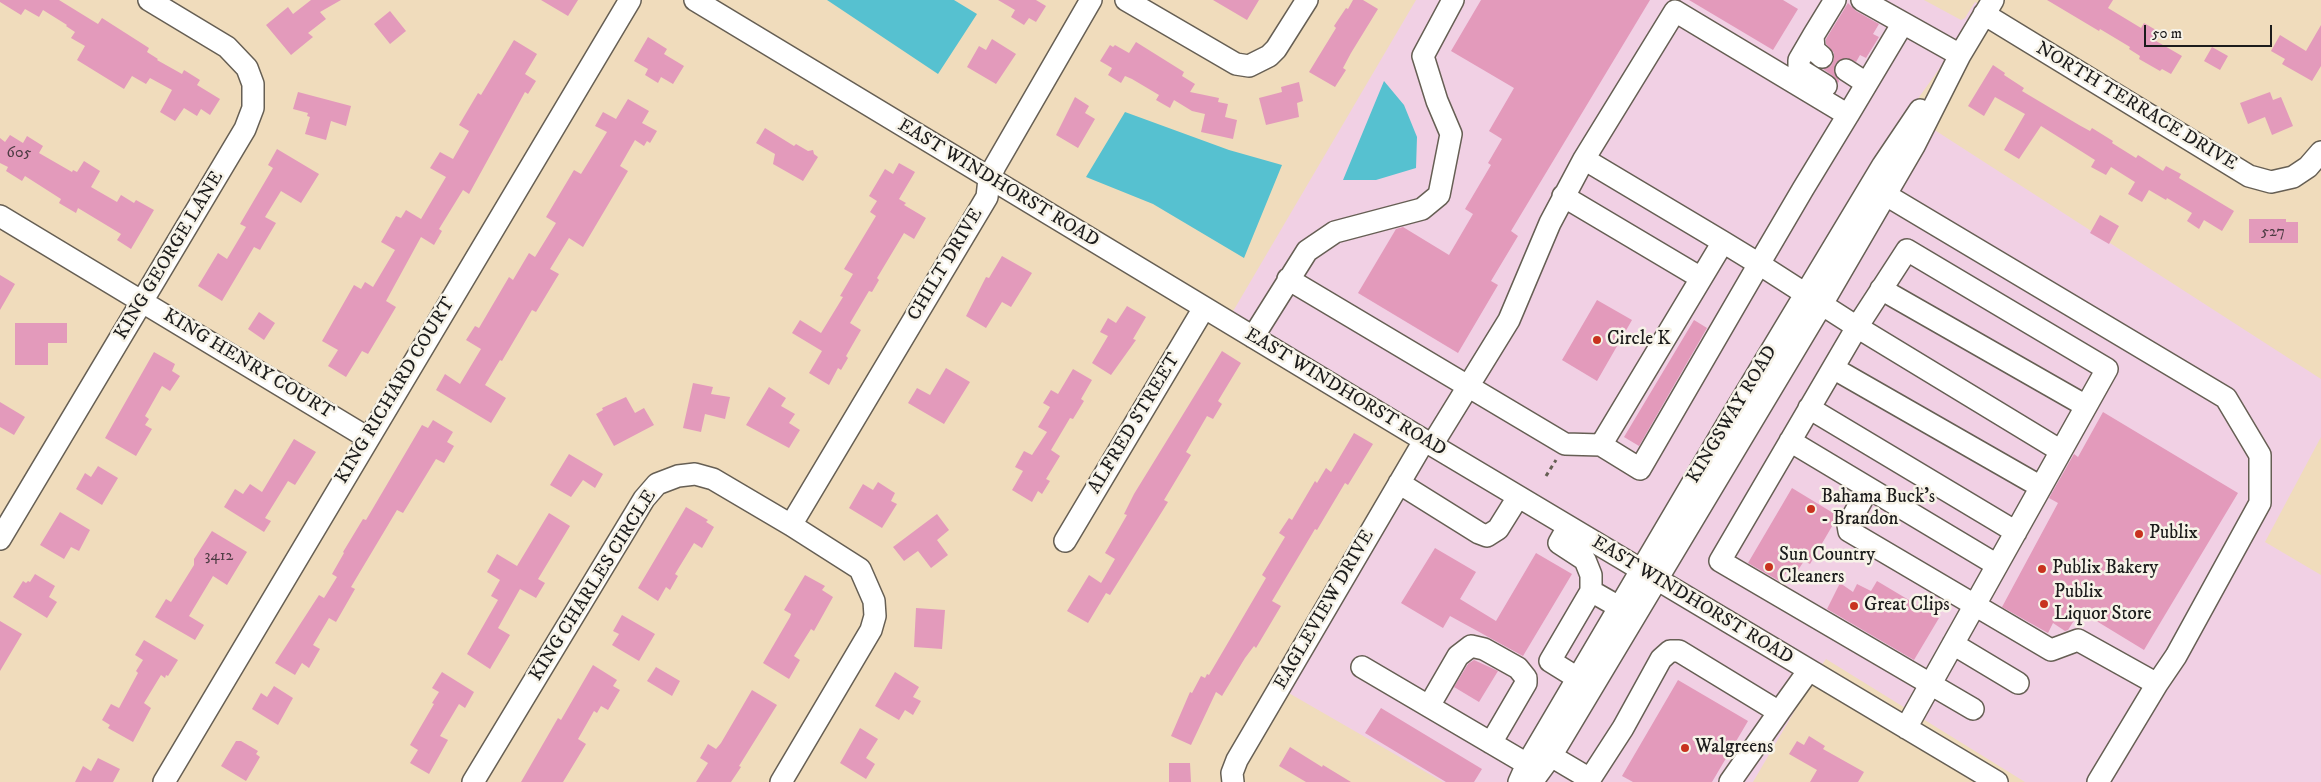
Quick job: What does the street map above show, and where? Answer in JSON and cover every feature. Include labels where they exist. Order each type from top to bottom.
[{"type":"street","name":"KING GEORGE LANE","points":[[0,539],[245,129],[253,108],[253,84],[247,68],[227,47],[149,0]]},
{"type":"street","name":"KING RICHARD COURT","points":[[164,782],[630,0]]},
{"type":"street","name":"EAST WINDHORST ROAD","points":[[695,0],[1253,338],[1997,782]]},
{"type":"street","name":"CHILT DRIVE","points":[[791,525],[987,197],[989,179],[1090,0]]},
{"type":"street","points":[[1126,0],[1236,64],[1249,66],[1269,56],[1276,49],[1306,0]]},
{"type":"street","points":[[1253,338],[1307,251],[1335,232],[1422,209],[1440,195],[1451,134],[1437,101],[1423,56],[1453,0]]},
{"type":"street","points":[[1835,0],[1799,60],[1799,67],[1851,109]]},
{"type":"street","points":[[1862,0],[1960,55]]},
{"type":"street","name":"KINGSWAY ROAD","points":[[1815,299],[1891,152],[1960,55],[1989,7]]},
{"type":"street","name":"NORTH TERRACE DRIVE","points":[[1989,7],[2250,176],[2271,182],[2293,177],[2308,167],[2321,152]]},
{"type":"street","name":"EAGLEVIEW DRIVE","points":[[1232,782],[1232,773],[1237,760],[1399,483],[1468,387],[1509,320],[1564,196],[1584,158],[1675,10],[1851,109]]},
{"type":"street","points":[[1288,280],[1565,444],[1601,445],[1640,469],[1759,264],[1903,23]]},
{"type":"street","points":[[1812,36],[1814,50],[1822,56]]},
{"type":"street","name":"KINGSWAY ROAD","points":[[1526,776],[1551,756],[1649,575],[1815,299],[1886,195],[1914,146],[1960,55]]},
{"type":"street","points":[[1846,70],[1866,83]]},
{"type":"street","points":[[1584,158],[2062,451]]},
{"type":"street","points":[[1886,195],[2226,398],[2260,456],[2260,503],[2176,656],[2098,782]]},
{"type":"street","points":[[1564,196],[1702,278]]},
{"type":"street","name":"KING HENRY COURT","points":[[0,216],[368,438]]},
{"type":"street","points":[[1601,445],[1723,242]]},
{"type":"street","points":[[1906,728],[1931,683],[1997,565],[2062,451],[2107,369],[1906,250],[1857,327],[1720,562],[1931,683],[1973,708]]},
{"type":"street","points":[[1881,289],[2086,406]]},
{"type":"street","name":"ALFRED STREET","points":[[1065,541],[1204,308]]},
{"type":"street","points":[[1833,368],[2041,487]]},
{"type":"street","points":[[1809,408],[2016,532]]},
{"type":"street","points":[[1790,442],[1997,565]]},
{"type":"street","name":"KING CHARLES CIRCLE","points":[[473,782],[639,507],[657,484],[678,476],[695,474],[713,479],[860,569],[874,601],[875,616],[871,630],[781,782]]},
{"type":"street","points":[[1399,483],[1479,534],[1487,536],[1498,529],[1518,497]]},
{"type":"street","points":[[1868,489],[1848,525],[1849,531],[2051,650],[2078,640],[2157,684]]},
{"type":"street","points":[[1568,527],[1559,543],[1585,560],[1591,575],[1590,591],[1550,661],[1579,678]]},
{"type":"street","name":"KINGSWAY ROAD","points":[[1526,776],[1619,607],[1649,575]]},
{"type":"street","points":[[1590,591],[1619,607]]},
{"type":"street","points":[[1953,644],[2018,683]]},
{"type":"street","points":[[1429,706],[1458,656],[1470,646],[1484,649],[1518,668],[1526,678],[1526,683],[1491,743]]},
{"type":"street","points":[[1551,756],[1593,780],[1661,659],[1670,651],[1679,651],[1779,712]]},
{"type":"street","points":[[1362,667],[1491,743],[1526,776]]},
{"type":"street","points":[[1730,782],[1809,670]]},
{"type":"path","points":[[1546,476],[1559,455]]},
{"type":"shaded area","points":[[1416,0],[1924,0],[1961,20],[1965,18],[1975,2],[1980,5],[1952,51],[1887,142],[1638,557],[1232,313]]},
{"type":"shaded area","points":[[1933,129],[2321,379],[2321,437],[2265,542],[2321,575],[2321,782],[2025,782],[1826,659],[1821,666],[1670,576]]},
{"type":"shaded area","points":[[1427,454],[1628,574],[1509,782],[1443,782],[1287,692]]},
{"type":"shaded area","points":[[1659,593],[1811,683],[1753,782],[1543,782]]},
{"type":"water","points":[[827,0],[954,0],[977,14],[938,74]]},
{"type":"water","points":[[1384,81],[1404,105],[1417,137],[1416,168],[1376,180],[1343,180]]},
{"type":"water","points":[[1125,112],[1229,150],[1282,165],[1244,258],[1153,204],[1086,177]]},
{"type":"building","points":[[0,0],[59,0],[98,24],[102,18],[149,48],[147,52],[157,60],[182,74],[184,70],[200,80],[197,85],[220,99],[210,115],[201,109],[197,116],[184,108],[175,121],[160,112],[172,90],[150,78],[146,84],[132,76],[124,89],[77,60],[85,46],[71,38],[75,32],[67,25],[43,10],[39,17],[25,9],[21,15],[0,2]]},
{"type":"building","points":[[311,0],[341,0],[320,12],[326,19],[308,33],[313,37],[291,55],[266,25],[288,7],[293,14]]},
{"type":"building","points":[[541,0],[578,0],[568,16]]},
{"type":"building","points":[[998,0],[1036,0],[1046,6],[1036,22],[1029,18],[1024,25],[1011,17],[1015,10]]},
{"type":"building","points":[[1213,0],[1259,0],[1247,20]]},
{"type":"building","points":[[1353,0],[1363,0],[1378,9],[1351,53],[1343,68],[1346,70],[1335,87],[1309,72],[1336,28],[1334,26]]},
{"type":"building","points":[[1481,0],[1650,0],[1511,231],[1518,236],[1491,281],[1498,285],[1458,353],[1358,293],[1396,229],[1403,227],[1449,255],[1473,214],[1465,209],[1491,165],[1488,163],[1502,139],[1489,131],[1514,88],[1451,51]]},
{"type":"building","points":[[1689,0],[1783,0],[1798,9],[1773,50]]},
{"type":"building","points":[[2047,0],[2113,0],[2108,8],[2141,28],[2144,23],[2161,33],[2156,41],[2182,56],[2171,74],[2162,69],[2160,71],[2139,59],[2140,56],[2129,49],[2130,47]]},
{"type":"building","points":[[1848,3],[1856,11],[1879,24],[1873,34],[1879,37],[1866,58],[1860,55],[1856,62],[1846,58],[1836,63],[1834,70],[1839,81],[1838,83],[1833,76],[1823,69],[1831,66],[1834,59],[1834,53],[1826,44],[1826,39]]},
{"type":"building","points":[[390,11],[406,31],[390,44],[374,24]]},
{"type":"building","points":[[2321,25],[2321,66],[2312,81],[2282,64],[2285,59],[2271,51],[2280,35],[2306,51]]},
{"type":"building","points":[[648,37],[667,49],[664,54],[684,66],[673,84],[661,77],[658,83],[645,75],[648,69],[634,61]]},
{"type":"building","points":[[992,39],[1016,54],[996,84],[967,67],[979,46],[986,50]]},
{"type":"building","points":[[514,40],[537,54],[525,74],[536,81],[528,94],[525,92],[469,194],[463,190],[439,229],[442,231],[434,245],[421,237],[386,301],[396,307],[368,354],[362,351],[346,377],[328,366],[338,350],[322,341],[354,285],[361,289],[365,282],[373,287],[395,250],[381,242],[396,216],[401,218],[406,210],[421,219],[446,177],[430,168],[440,152],[453,159],[469,131],[459,125],[478,93],[481,95]]},
{"type":"building","points":[[1136,42],[1184,72],[1182,76],[1195,84],[1190,92],[1219,98],[1218,102],[1228,104],[1225,117],[1237,120],[1233,139],[1201,132],[1205,114],[1192,111],[1174,100],[1170,108],[1156,100],[1159,95],[1132,79],[1125,76],[1121,83],[1108,75],[1112,68],[1100,61],[1110,45],[1113,47],[1115,45],[1129,53]]},
{"type":"building","points":[[2212,47],[2228,56],[2220,70],[2204,61]]},
{"type":"building","points":[[1993,65],[2024,88],[2022,91],[2090,131],[2092,128],[2136,158],[2138,155],[2163,171],[2166,166],[2181,174],[2179,178],[2234,211],[2222,231],[2204,220],[2199,229],[2187,221],[2192,213],[2149,190],[2142,202],[2128,194],[2135,182],[2111,167],[2106,175],[2091,167],[2095,160],[2041,126],[2019,159],[2004,150],[2025,114],[1995,97],[1984,116],[1968,106]]},
{"type":"building","points":[[1299,82],[1303,101],[1297,103],[1299,117],[1266,125],[1259,98],[1282,92],[1281,87]]},
{"type":"building","points":[[298,92],[351,106],[346,126],[331,121],[326,140],[305,134],[310,117],[307,116],[308,113],[293,109]]},
{"type":"building","points":[[2270,92],[2273,100],[2281,97],[2293,126],[2272,135],[2265,117],[2248,124],[2240,103]]},
{"type":"building","points":[[1075,97],[1089,106],[1085,113],[1095,119],[1078,148],[1056,135]]},
{"type":"building","points":[[628,99],[649,111],[642,123],[657,131],[650,143],[647,141],[644,146],[635,140],[620,166],[628,171],[583,247],[569,238],[550,269],[559,274],[536,312],[532,310],[502,361],[500,360],[485,385],[506,398],[491,423],[436,390],[445,374],[460,384],[481,349],[466,340],[475,326],[479,328],[509,277],[513,280],[529,253],[535,257],[556,223],[546,217],[574,170],[581,174],[607,132],[595,126],[603,112],[616,119]]},
{"type":"building","points":[[765,128],[794,146],[796,144],[808,151],[813,150],[814,154],[818,157],[803,181],[773,164],[775,154],[756,143]]},
{"type":"building","points":[[10,135],[23,143],[27,136],[43,146],[39,153],[72,172],[73,170],[77,172],[84,161],[100,171],[91,187],[117,202],[121,195],[134,203],[136,200],[154,210],[131,249],[117,240],[121,234],[78,208],[76,213],[59,203],[61,199],[25,176],[22,181],[6,171],[8,167],[0,163],[0,138],[5,142]]},
{"type":"building","points":[[277,149],[319,174],[301,203],[281,191],[265,217],[276,223],[260,250],[254,247],[222,301],[198,286],[218,253],[227,259],[246,227],[240,224],[273,168],[268,165]]},
{"type":"building","points":[[899,163],[915,172],[899,199],[906,203],[904,205],[926,218],[914,239],[904,233],[877,278],[879,280],[872,292],[869,291],[850,323],[861,330],[846,356],[848,358],[841,370],[838,368],[829,385],[809,373],[822,351],[792,333],[800,320],[821,333],[843,297],[840,296],[853,274],[844,269],[876,216],[870,212],[877,201],[869,196],[885,169],[893,174]]},
{"type":"building","points":[[2100,215],[2119,226],[2109,244],[2090,233]]},
{"type":"building","points":[[2249,219],[2286,219],[2286,222],[2298,222],[2298,243],[2249,243]]},
{"type":"building","points":[[1002,256],[1032,273],[1011,307],[1002,302],[986,328],[966,316],[986,277],[989,278]]},
{"type":"building","points":[[0,275],[15,284],[0,310]]},
{"type":"building","name":"Circle K","points":[[1597,300],[1632,320],[1597,381],[1562,360]]},
{"type":"building","points":[[1127,306],[1146,317],[1133,339],[1136,340],[1111,375],[1092,363],[1108,336],[1100,332],[1108,318],[1116,323]]},
{"type":"building","points":[[259,312],[275,323],[264,340],[248,329]]},
{"type":"building","name":"Circle K","points":[[1694,320],[1707,328],[1639,446],[1624,437]]},
{"type":"building","points":[[15,323],[67,323],[67,343],[48,343],[48,365],[15,365]]},
{"type":"building","points":[[1222,351],[1241,363],[1218,401],[1222,404],[1213,419],[1207,416],[1186,452],[1191,455],[1164,500],[1168,502],[1110,595],[1106,593],[1088,623],[1067,611],[1089,575],[1101,583],[1115,559],[1105,553],[1127,515],[1124,514],[1134,494]]},
{"type":"building","points":[[154,352],[175,364],[172,371],[180,376],[170,391],[162,386],[145,416],[149,419],[145,425],[152,429],[136,456],[105,438]]},
{"type":"building","points":[[946,368],[970,382],[944,424],[908,403],[917,388],[930,395]]},
{"type":"building","points":[[1073,369],[1092,380],[1081,399],[1084,401],[1073,419],[1070,418],[1051,450],[1060,456],[1046,479],[1050,481],[1042,494],[1038,491],[1032,502],[1012,490],[1023,471],[1015,467],[1024,451],[1032,455],[1047,432],[1038,427],[1050,407],[1043,403],[1051,390],[1058,394]]},
{"type":"building","points":[[693,383],[713,387],[711,394],[730,397],[725,419],[705,414],[701,432],[683,428]]},
{"type":"building","points":[[769,387],[786,398],[781,406],[795,414],[789,423],[800,430],[789,448],[746,425]]},
{"type":"building","points":[[626,397],[635,413],[644,408],[654,425],[614,446],[596,414],[603,410],[602,408]]},
{"type":"building","points":[[0,402],[25,417],[14,435],[0,427]]},
{"type":"building","name":"Publix","points":[[2103,412],[2238,493],[2144,650],[2080,611],[2068,630],[2065,631],[2053,623],[2048,633],[2002,607],[2058,503],[2049,498],[2074,454],[2078,457]]},
{"type":"building","points":[[433,420],[453,432],[447,442],[454,446],[444,463],[436,459],[403,513],[397,510],[351,587],[355,589],[336,622],[329,618],[313,645],[320,649],[309,668],[302,663],[295,675],[275,663],[319,595],[324,598],[337,577],[332,574],[343,552],[363,519],[366,520],[422,425],[428,428]]},
{"type":"building","points":[[1354,433],[1373,444],[1348,485],[1345,483],[1317,530],[1315,529],[1272,601],[1281,606],[1256,648],[1254,646],[1245,658],[1222,696],[1216,692],[1191,745],[1171,736],[1190,692],[1192,693],[1201,676],[1205,678],[1207,674],[1209,675],[1266,578],[1262,575],[1285,537],[1279,533],[1289,518],[1292,520],[1315,481],[1317,483],[1326,468],[1331,472]]},
{"type":"building","points":[[294,439],[316,452],[295,485],[288,481],[265,518],[271,521],[264,532],[224,507],[235,489],[243,494],[250,484],[262,492]]},
{"type":"building","points":[[569,454],[603,474],[595,488],[583,480],[571,497],[550,485]]},
{"type":"building","points":[[98,466],[118,478],[102,505],[76,489],[85,473],[91,477]]},
{"type":"building","points":[[878,482],[895,493],[891,501],[897,504],[882,528],[849,508],[863,484],[873,490]]},
{"type":"building","points":[[1792,488],[1838,516],[1810,564],[1804,561],[1796,573],[1789,568],[1781,582],[1748,563]]},
{"type":"building","points":[[686,507],[708,520],[706,522],[714,527],[702,548],[694,543],[675,574],[678,576],[670,590],[666,587],[658,601],[638,588]]},
{"type":"building","points":[[60,512],[90,530],[79,551],[71,547],[64,559],[40,545]]},
{"type":"building","points":[[549,513],[570,526],[538,579],[545,583],[536,598],[520,589],[498,628],[510,635],[490,669],[467,654],[498,600],[491,596],[500,580],[487,572],[497,554],[517,566]]},
{"type":"building","points":[[937,514],[949,530],[937,540],[948,555],[931,568],[918,551],[904,561],[893,547]]},
{"type":"building","points":[[212,531],[247,552],[227,585],[213,576],[189,616],[204,625],[195,640],[155,617],[166,599],[171,602],[194,565],[194,559]]},
{"type":"building","points":[[1435,548],[1476,572],[1460,599],[1496,621],[1536,553],[1572,574],[1523,656],[1450,616],[1443,628],[1401,603]]},
{"type":"building","points":[[35,574],[55,586],[49,597],[57,602],[47,618],[13,597],[23,581],[26,583],[30,582]]},
{"type":"building","points":[[805,575],[825,586],[822,590],[833,597],[814,631],[811,629],[794,656],[800,660],[789,679],[763,663],[790,617],[791,614],[784,610]]},
{"type":"building","points":[[1877,581],[1939,618],[1914,660],[1827,609],[1840,583],[1853,592],[1857,584],[1871,591]]},
{"type":"building","points":[[916,608],[945,610],[942,649],[914,647]]},
{"type":"building","points":[[622,615],[655,634],[639,661],[612,645],[619,634],[613,631]]},
{"type":"building","points":[[0,621],[22,634],[0,671]]},
{"type":"building","points":[[144,640],[178,660],[168,676],[166,675],[165,678],[161,675],[144,703],[151,708],[133,742],[108,728],[110,725],[102,720],[111,704],[119,708],[138,673],[136,671],[143,660],[135,655]]},
{"type":"building","points":[[1474,660],[1498,671],[1479,702],[1454,687],[1468,664]]},
{"type":"building","points":[[593,665],[617,680],[613,686],[620,690],[608,710],[601,706],[597,713],[594,711],[578,739],[586,744],[563,782],[521,782],[558,718],[561,720]]},
{"type":"building","points":[[656,667],[680,681],[672,696],[647,681]]},
{"type":"building","points":[[442,672],[474,692],[465,708],[459,704],[440,736],[448,740],[429,774],[410,763],[418,750],[410,745],[434,704],[432,703],[439,692],[432,688]]},
{"type":"building","points":[[895,672],[919,687],[913,697],[921,701],[913,715],[905,710],[899,720],[875,706]]},
{"type":"building","name":"Walgreens","points":[[1678,680],[1748,721],[1712,782],[1633,782],[1622,776]]},
{"type":"building","points":[[274,686],[293,698],[278,725],[252,709],[261,693],[267,697]]},
{"type":"building","points":[[752,690],[777,705],[739,766],[741,767],[731,782],[696,782],[708,763],[700,758],[708,744],[716,749],[721,743]]},
{"type":"building","points":[[1381,708],[1482,769],[1474,782],[1446,782],[1365,733]]},
{"type":"building","points":[[860,728],[878,739],[866,758],[875,764],[866,779],[840,763]]},
{"type":"building","points":[[1809,736],[1825,746],[1823,749],[1864,772],[1858,782],[1810,782],[1817,770],[1789,754],[1797,741],[1804,745]]},
{"type":"building","points":[[236,741],[241,741],[258,751],[256,754],[260,757],[246,781],[221,766]]},
{"type":"building","points":[[1290,747],[1351,782],[1306,782],[1279,766]]},
{"type":"building","points":[[98,758],[120,769],[113,782],[75,782],[83,766],[91,771]]},
{"type":"building","points":[[1169,763],[1190,763],[1191,782],[1169,782]]},
{"type":"place","name":"Circle K","points":[[1597,340]]},
{"type":"place","name":"Bahama Buck's - Brandon","points":[[1811,509]]},
{"type":"place","name":"Publix","points":[[2139,534]]},
{"type":"place","name":"Sun Country Cleaners","points":[[1769,567]]},
{"type":"place","name":"Publix Bakery","points":[[2042,569]]},
{"type":"place","name":"Publix Liquor Store","points":[[2044,604]]},
{"type":"place","name":"Great Clips","points":[[1854,606]]},
{"type":"place","name":"Walgreens","points":[[1685,748]]}]
